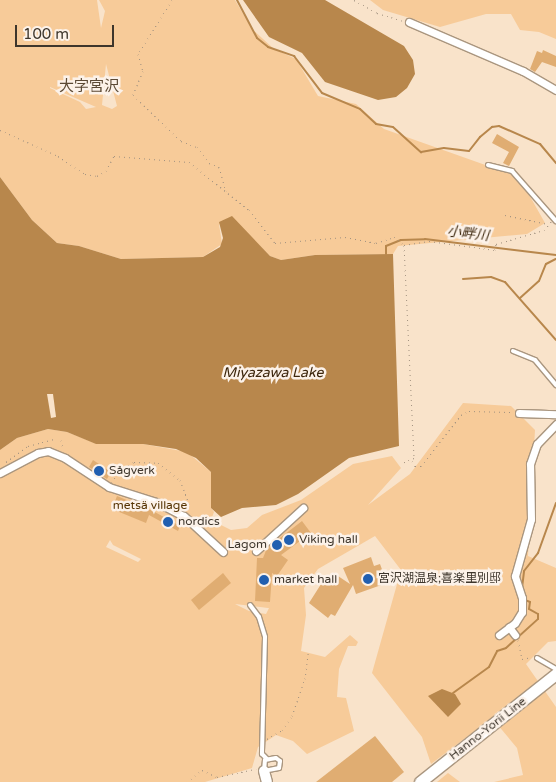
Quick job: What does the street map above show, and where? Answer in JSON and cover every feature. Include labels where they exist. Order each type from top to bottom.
[{"type":"main road","name":"Hanno-Yorii Line","points":[[420,782],[556,674]]},
{"type":"street","points":[[409,22],[523,71],[556,90]]},
{"type":"street","points":[[519,413],[556,414]]},
{"type":"street","points":[[499,635],[519,618],[523,606],[515,576],[531,520],[530,464],[537,444],[556,424]]},
{"type":"street","points":[[0,473],[38,453],[48,451],[65,458],[109,487],[149,499],[184,516],[222,552]]},
{"type":"street","points":[[256,551],[303,508]]},
{"type":"street","points":[[509,627],[515,635]]},
{"type":"street","points":[[264,769],[267,782]]},
{"type":"lane","points":[[488,165],[512,171],[555,220]]},
{"type":"lane","points":[[512,351],[535,360],[556,385]]},
{"type":"lane","points":[[250,605],[259,617],[265,637],[262,754],[267,759],[278,759],[280,766],[264,769],[267,759]]},
{"type":"lane","points":[[537,658],[556,669]]},
{"type":"path","points":[[172,0],[138,54],[142,71],[133,95],[181,141],[197,147],[209,163],[219,167],[227,193]]},
{"type":"path","points":[[354,0],[376,13],[409,22]]},
{"type":"path","points":[[0,130],[58,156],[85,174],[97,176],[106,172],[114,156],[180,159],[195,166],[249,210],[275,243],[345,237],[376,243],[397,238],[404,245],[412,460],[415,466],[421,466],[462,415],[469,411],[519,413]]},
{"type":"path","points":[[505,215],[549,224]]},
{"type":"path","points":[[404,245],[429,241],[495,250],[496,244],[513,241],[544,230],[555,220]]},
{"type":"path","points":[[5,464],[28,446],[55,439]]},
{"type":"path","points":[[61,440],[65,458]]},
{"type":"path","points":[[400,464],[412,460]]},
{"type":"path","points":[[109,487],[114,476],[134,462],[158,463],[180,480],[189,503],[184,516]]},
{"type":"path","points":[[515,635],[522,660],[537,658]]},
{"type":"path","points":[[262,742],[282,730],[292,716],[305,679],[308,653]]},
{"type":"path","points":[[187,782],[202,770],[217,777],[264,769]]},
{"type":"green space","points":[[0,0],[97,0],[101,28],[105,11],[99,0],[235,0],[252,29],[274,49],[296,59],[318,96],[356,104],[384,129],[519,177],[545,223],[527,234],[398,246],[393,254],[315,255],[281,260],[270,256],[259,245],[219,224],[222,244],[203,257],[121,259],[79,246],[57,243],[32,220],[0,177]],"holes":[[[106,64],[117,106],[112,109],[102,105]],[[50,87],[96,107],[86,109],[80,102]]]},
{"type":"green space","points":[[370,0],[556,0],[556,39],[539,32],[520,30],[511,14],[486,14],[440,27],[383,10]]},
{"type":"green space","name":"metsä village","points":[[463,403],[511,406],[535,430],[528,556],[556,568],[556,641],[548,642],[526,664],[556,707],[556,782],[494,782],[523,775],[517,748],[492,718],[431,764],[422,737],[372,673],[401,570],[375,536],[318,569],[304,588],[306,615],[301,651],[325,657],[350,635],[358,642],[356,646],[348,646],[339,669],[337,697],[346,698],[354,731],[307,754],[293,741],[276,735],[258,747],[252,768],[205,782],[0,782],[0,450],[17,438],[48,429],[67,432],[97,444],[143,444],[187,452],[211,472],[211,508],[214,512],[211,520],[231,530],[247,528],[262,515],[301,500],[353,464],[392,456],[401,468],[368,505],[410,474]],"holes":[[[110,540],[113,545],[141,559],[138,562],[106,547]],[[235,604],[268,608],[269,608],[266,614],[249,611]]]},
{"type":"green space","points":[[448,773],[460,782],[437,782]]},
{"type":"water","points":[[243,0],[325,0],[404,46],[413,60],[415,74],[407,88],[396,97],[378,100],[325,82],[302,53],[269,37]]},
{"type":"water","name":"Miyazawa Lake","points":[[0,177],[32,220],[57,243],[79,246],[121,259],[203,257],[220,247],[223,238],[219,222],[232,216],[270,256],[281,260],[315,255],[393,254],[399,446],[349,458],[298,494],[276,505],[242,508],[221,517],[211,508],[211,472],[196,458],[176,449],[143,444],[96,444],[67,432],[48,429],[17,438],[0,450]]},
{"type":"water","points":[[442,689],[455,694],[461,704],[448,717],[428,696]]},
{"type":"pier","points":[[47,394],[53,394],[56,417],[51,418]]},
{"type":"building","points":[[543,50],[556,56],[556,67],[542,62],[535,72],[530,69],[537,51],[542,53]]},
{"type":"building","points":[[497,134],[519,147],[509,166],[503,163],[509,152],[492,143]]},
{"type":"building","name":"Sågverk","points":[[93,460],[111,472],[107,479],[89,467]]},
{"type":"building","points":[[117,496],[153,511],[180,526],[178,531],[149,515],[146,523],[112,509]]},
{"type":"building","points":[[302,521],[311,533],[281,555],[288,560],[277,576],[272,573],[270,602],[255,601],[257,558],[263,558],[267,548]]},
{"type":"building","points":[[371,557],[374,566],[380,564],[387,583],[356,594],[353,585],[335,616],[331,614],[328,618],[309,603],[323,581],[328,585],[335,574],[350,584],[343,568]]},
{"type":"building","points":[[223,573],[231,583],[199,610],[191,600]]},
{"type":"building","points":[[375,736],[404,772],[392,782],[316,782]]},
{"type":"waterway","points":[[237,0],[257,38],[268,47],[294,56],[322,93],[360,109],[376,124],[393,127],[421,152],[444,148],[469,151],[480,137],[492,127],[499,126],[540,144],[556,163]]},
{"type":"waterway","name":"小畔川","points":[[386,254],[386,246],[401,240],[425,239],[556,255]]},
{"type":"waterway","points":[[520,298],[539,281],[546,264],[556,259]]},
{"type":"waterway","points":[[463,279],[491,277],[505,282],[556,340]]},
{"type":"waterway","points":[[522,588],[524,571],[538,553],[556,503]]},
{"type":"waterway","points":[[453,693],[489,667],[497,651],[506,648],[538,619],[538,614],[529,609],[530,602],[525,600]]},
{"type":"place","name":"Sågverk","points":[[99,471]]},
{"type":"place","name":"nordics","points":[[168,522]]},
{"type":"place","name":"Viking hall","points":[[289,540]]},
{"type":"place","name":"Lagom","points":[[277,545]]},
{"type":"place","name":"宮沢湖温泉;喜楽里別邸","points":[[368,579]]},
{"type":"place","name":"market hall","points":[[264,580]]},
{"type":"district","name":"大字宮沢","points":[[89,87]]}]
